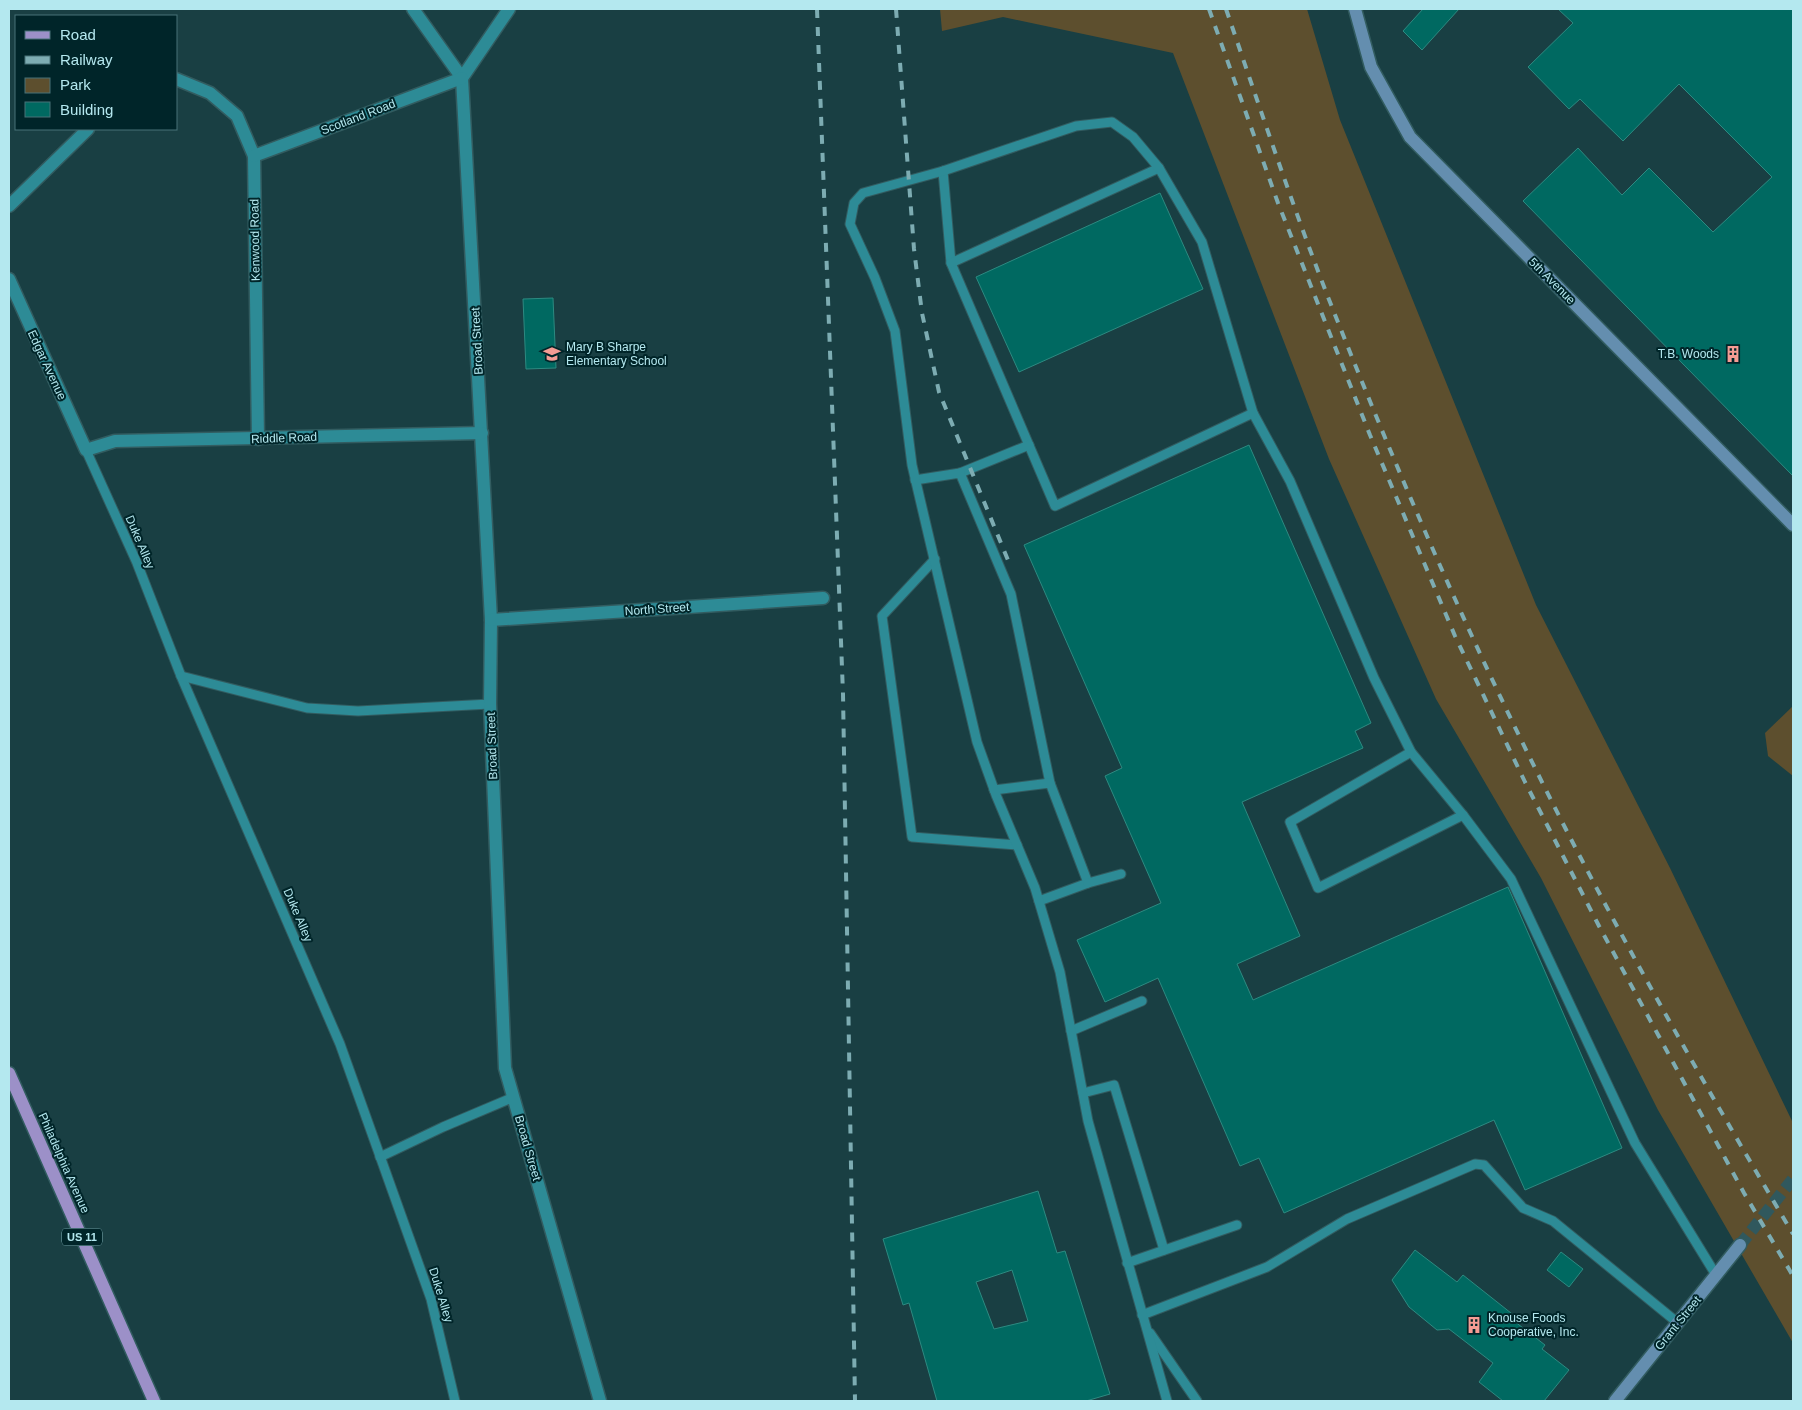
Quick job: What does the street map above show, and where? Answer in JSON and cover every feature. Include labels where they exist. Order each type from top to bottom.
[{"type":"main road","name":"Philadelphia Avenue","points":[[9,1073],[154,1401]]},
{"type":"street","points":[[413,9],[462,78],[508,9]]},
{"type":"street","name":"5th Avenue","points":[[1355,9],[1372,67],[1410,137],[1793,525]]},
{"type":"street","name":"Scotland Road","points":[[254,156],[462,78]]},
{"type":"street","name":"Broad Street","points":[[462,78],[491,620],[490,704],[505,1068],[600,1401]]},
{"type":"street","name":"Kenwood Road","points":[[178,80],[210,92],[237,116],[254,156],[258,439]]},
{"type":"street","points":[[9,206],[87,130]]},
{"type":"street","name":"Edgar Avenue","points":[[9,279],[86,450]]},
{"type":"street","name":"Riddle Road","points":[[86,450],[115,441],[482,433]]},
{"type":"street","name":"North Street","points":[[491,620],[823,598]]},
{"type":"street","name":"Grant Street","points":[[1615,1401],[1740,1245]]},
{"type":"lane","points":[[1167,1401],[1088,1121],[1060,972],[1039,902],[977,742],[915,480],[895,331],[875,278],[850,224],[854,203],[864,193],[942,171],[1076,126],[1112,122],[1133,137],[1159,168],[1202,242],[1253,413],[1290,481],[1374,678],[1412,752],[1511,879],[1635,1144],[1716,1275]]},
{"type":"lane","points":[[951,263],[1159,168]]},
{"type":"lane","points":[[942,171],[951,263],[1055,506],[1253,413]]},
{"type":"lane","points":[[915,480],[960,473],[1028,445]]},
{"type":"lane","name":"Duke Alley","points":[[86,450],[136,563],[181,676],[340,1044],[431,1299],[455,1401]]},
{"type":"lane","points":[[960,473],[1011,594],[1050,783],[1088,883]]},
{"type":"lane","points":[[935,559],[882,616],[912,837],[1017,845]]},
{"type":"lane","points":[[181,676],[307,708],[358,711],[490,704]]},
{"type":"lane","points":[[1412,752],[1290,822],[1318,888],[1463,815]]},
{"type":"lane","points":[[994,790],[1050,783]]},
{"type":"lane","points":[[1039,902],[1088,883],[1121,874]]},
{"type":"lane","points":[[1071,1031],[1142,1001]]},
{"type":"lane","points":[[1083,1093],[1114,1085],[1164,1250]]},
{"type":"lane","points":[[380,1157],[443,1126],[514,1097]]},
{"type":"lane","points":[[1142,1315],[1267,1267],[1347,1219],[1475,1164],[1484,1166],[1523,1208],[1553,1221],[1678,1323]]},
{"type":"lane","points":[[1127,1263],[1237,1225]]},
{"type":"lane","points":[[1145,1327],[1198,1401]]},
{"type":"green space","points":[[940,9],[1307,9],[1340,120],[1536,605],[1670,868],[1793,1123],[1793,1343],[1658,1110],[1541,878],[1436,699],[1329,459],[1173,53],[1003,17],[942,31]]},
{"type":"green space","points":[[1793,706],[1793,776],[1768,756],[1765,733]]},
{"type":"building","points":[[1423,9],[1459,9],[1422,50],[1403,31]]},
{"type":"building","name":"T.B. Woods","points":[[1558,9],[1793,9],[1793,476],[1523,201],[1578,148],[1622,195],[1649,168],[1713,232],[1772,177],[1679,84],[1623,141],[1580,99],[1569,109],[1528,67],[1573,23]]},
{"type":"building","points":[[1160,193],[1203,289],[1019,372],[976,277]]},
{"type":"building","points":[[553,298],[556,368],[526,369],[523,299]]},
{"type":"building","points":[[1249,445],[1371,723],[1355,731],[1363,748],[1242,802],[1300,936],[1237,964],[1253,1000],[1508,887],[1622,1148],[1525,1190],[1494,1120],[1284,1213],[1259,1158],[1240,1166],[1158,978],[1105,1002],[1077,940],[1161,903],[1105,776],[1122,768],[1024,545]]},
{"type":"building","points":[[1038,1191],[1057,1253],[1065,1251],[1110,1394],[1086,1401],[937,1401],[909,1303],[903,1305],[883,1239]],"holes":[[[1012,1270],[1028,1321],[994,1329],[976,1282]]]},
{"type":"building","name":"Knouse Foods Cooperative, Inc.","points":[[1415,1250],[1457,1282],[1463,1275],[1516,1317],[1514,1321],[1545,1345],[1542,1349],[1569,1370],[1544,1401],[1503,1401],[1479,1382],[1493,1363],[1449,1329],[1437,1330],[1409,1307],[1392,1280]]},
{"type":"building","points":[[1561,1252],[1583,1269],[1569,1287],[1547,1270]]},
{"type":"tunnel","points":[[1740,1245],[1793,1179]]},
{"type":"railway","points":[[817,9],[843,694],[855,1401]]},
{"type":"railway","points":[[896,9],[914,249],[922,313],[939,392],[1010,565]]},
{"type":"railway","points":[[1209,9],[1278,203],[1370,435],[1455,636],[1525,782],[1599,926],[1744,1193],[1793,1276]]},
{"type":"railway","points":[[1226,9],[1288,189],[1328,297],[1402,479],[1482,658],[1539,776],[1599,893],[1694,1065],[1793,1234]]},
{"type":"place","name":"Mary B Sharpe Elementary School","points":[[552,354]]},
{"type":"place","name":"T.B. Woods","points":[[1733,354]]},
{"type":"place","name":"Knouse Foods Cooperative, Inc.","points":[[1474,1325]]}]
